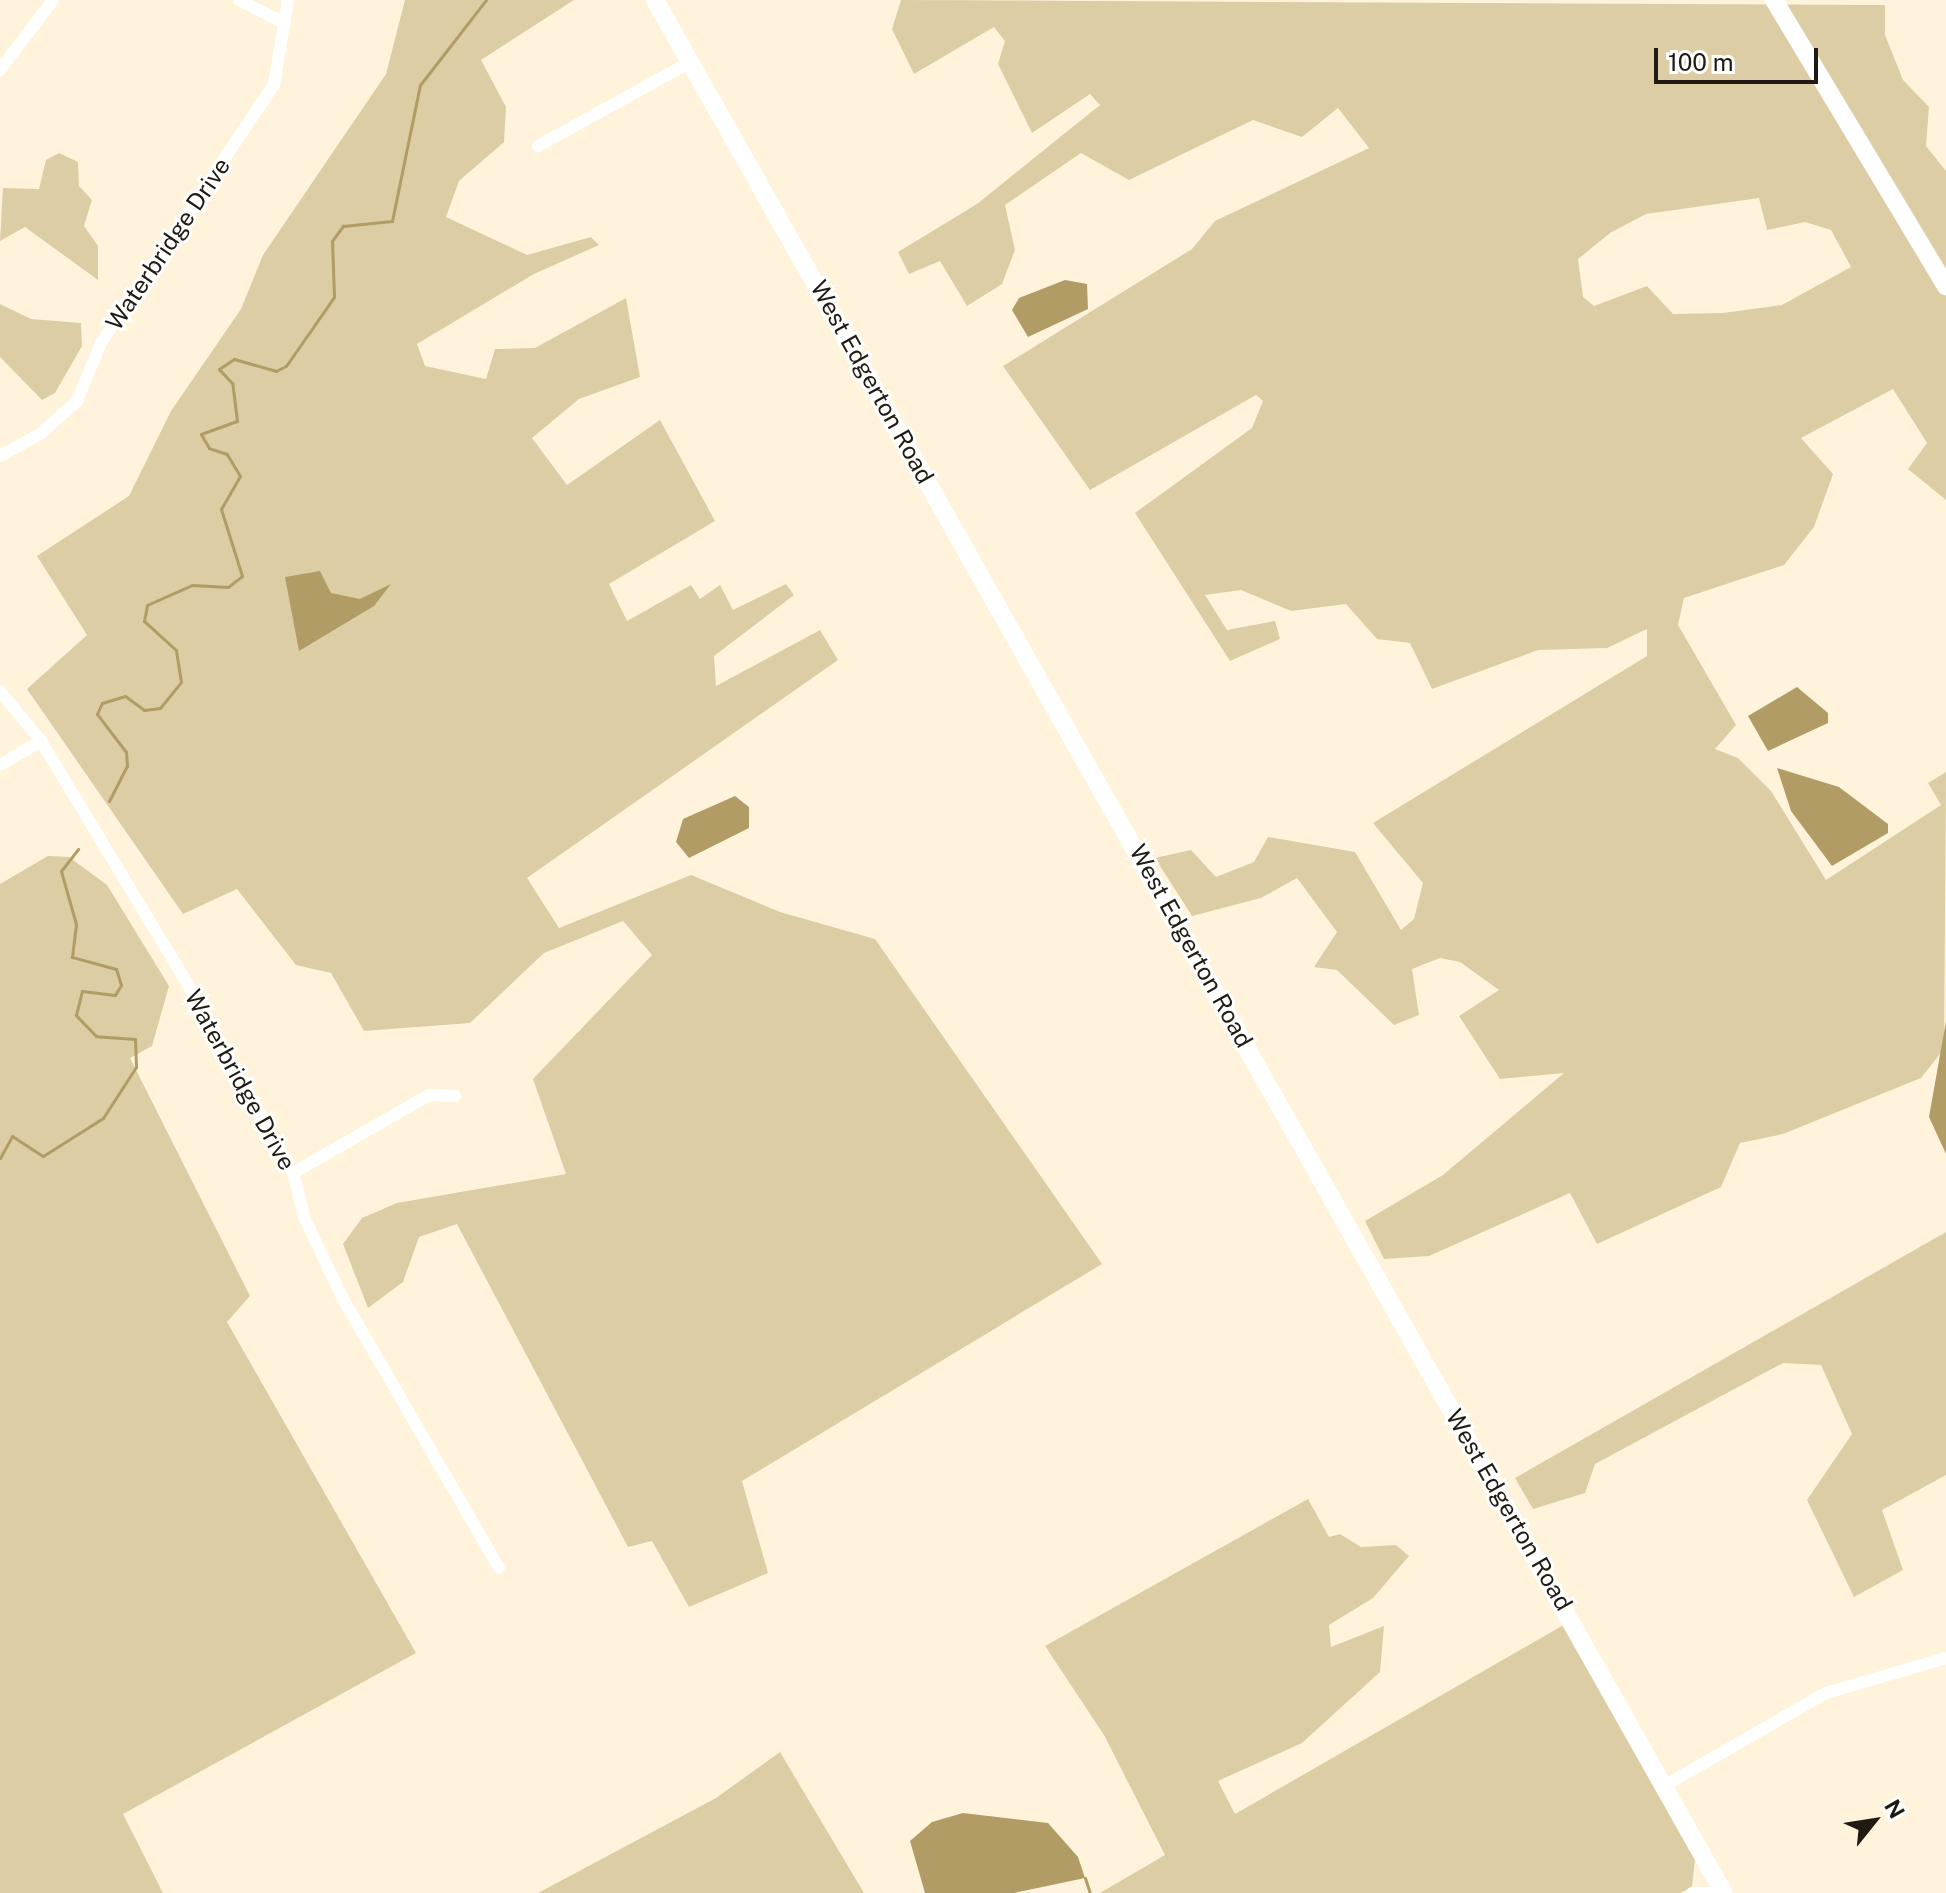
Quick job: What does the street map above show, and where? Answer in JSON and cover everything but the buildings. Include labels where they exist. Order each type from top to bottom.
[{"type":"street","points":[[0,70],[53,0]]},
{"type":"street","points":[[239,0],[280,21]]},
{"type":"street","name":"Waterbridge Drive","points":[[0,456],[40,434],[77,401],[101,343],[274,85],[280,21],[288,0]]},
{"type":"street","name":"West Edgerton Road","points":[[655,0],[1664,1786],[1716,1892]]},
{"type":"street","points":[[1774,0],[1946,286]]},
{"type":"street","points":[[538,146],[690,62]]},
{"type":"street","name":"Waterbridge Drive","points":[[0,691],[41,741],[293,1173],[305,1219],[342,1297],[499,1568]]},
{"type":"street","points":[[0,765],[41,741]]},
{"type":"street","points":[[293,1173],[429,1095],[455,1096]]},
{"type":"street","points":[[1664,1786],[1826,1693],[1946,1658]]},
{"type":"street","points":[[1692,1893],[1716,1892]]},
{"type":"shaded area","points":[[405,0],[574,0],[481,60],[506,107],[504,142],[459,181],[446,217],[527,255],[591,237],[599,245],[534,274],[417,344],[425,366],[486,379],[495,349],[535,348],[626,298],[640,377],[579,399],[532,438],[567,485],[660,420],[715,521],[609,584],[627,621],[691,585],[700,599],[720,585],[733,610],[786,584],[794,595],[714,656],[716,686],[820,630],[838,660],[527,878],[559,928],[691,875],[780,912],[875,939],[1102,1264],[742,1481],[768,1573],[689,1607],[652,1541],[628,1547],[457,1224],[419,1237],[403,1282],[368,1308],[343,1244],[362,1218],[397,1203],[566,1174],[533,1079],[652,955],[623,921],[544,953],[470,1023],[364,1031],[331,973],[296,965],[237,889],[183,914],[27,689],[87,635],[37,556],[129,496],[171,411],[241,309],[263,255],[386,74]]},
{"type":"shaded area","points":[[901,0],[1885,5],[1885,35],[1903,80],[1929,107],[1926,146],[1946,171],[1946,500],[1908,469],[1927,443],[1893,389],[1801,438],[1833,474],[1814,527],[1784,565],[1684,598],[1678,625],[1736,725],[1715,749],[1738,758],[1771,791],[1826,880],[1941,805],[1928,783],[1946,772],[1944,1049],[1921,1078],[1783,1134],[1740,1143],[1721,1187],[1597,1244],[1570,1193],[1429,1256],[1384,1259],[1365,1221],[1443,1175],[1564,1073],[1500,1079],[1459,1016],[1499,990],[1460,962],[1440,958],[1412,969],[1419,1015],[1394,1025],[1337,970],[1314,967],[1337,932],[1297,878],[1261,898],[1192,916],[1155,858],[1191,850],[1216,877],[1254,862],[1268,837],[1355,852],[1401,930],[1414,919],[1423,883],[1373,823],[1647,656],[1647,629],[1607,648],[1538,650],[1432,689],[1410,643],[1377,639],[1346,604],[1291,611],[1241,590],[1205,595],[1227,630],[1275,621],[1280,639],[1230,661],[1135,513],[1252,428],[1263,401],[1256,395],[1090,490],[1003,366],[1192,249],[1215,221],[1369,148],[1338,108],[1302,137],[1253,120],[1129,180],[1081,153],[1005,205],[1015,250],[1002,284],[967,306],[940,261],[909,274],[898,252],[977,204],[1100,105],[1090,94],[1032,133],[998,64],[1005,41],[994,27],[914,74],[892,29]],"holes":[[[1759,198],[1767,230],[1805,222],[1831,230],[1851,267],[1782,305],[1723,313],[1673,314],[1647,286],[1594,306],[1583,297],[1578,259],[1610,233],[1646,214]]]},
{"type":"shaded area","points":[[59,153],[78,162],[79,186],[92,200],[84,226],[98,246],[98,280],[25,227],[0,241],[3,188],[39,189],[46,160]]},
{"type":"shaded area","points":[[1065,280],[1087,284],[1088,309],[1028,337],[1012,310],[1019,298]]},
{"type":"shaded area","points":[[0,304],[31,319],[81,323],[82,346],[55,393],[42,400],[0,357]]},
{"type":"shaded area","points":[[320,571],[331,593],[360,599],[391,584],[374,606],[299,651],[285,577]]},
{"type":"shaded area","points":[[1797,687],[1828,713],[1828,723],[1768,751],[1748,716]]},
{"type":"shaded area","points":[[1777,768],[1839,787],[1888,824],[1888,833],[1832,866],[1791,811]]},
{"type":"shaded area","points":[[735,796],[749,807],[749,828],[689,858],[676,842],[683,819]]},
{"type":"shaded area","points":[[48,856],[69,857],[107,885],[169,986],[152,1046],[130,1058],[250,1296],[227,1322],[416,1653],[123,1814],[163,1893],[0,1893],[0,884]]},
{"type":"shaded area","points":[[1946,1021],[1946,1154],[1929,1117]]},
{"type":"shaded area","points":[[1946,1232],[1946,1475],[1882,1510],[1903,1570],[1854,1597],[1807,1500],[1852,1434],[1821,1365],[1783,1363],[1595,1464],[1585,1493],[1533,1509],[1515,1478]]},
{"type":"shaded area","points":[[1308,1499],[1329,1537],[1340,1534],[1361,1547],[1396,1545],[1409,1556],[1373,1598],[1329,1625],[1331,1647],[1384,1626],[1380,1672],[1302,1743],[1218,1781],[1235,1814],[1567,1623],[1695,1859],[1692,1887],[1680,1893],[1100,1893],[1165,1855],[1104,1735],[1045,1646]]},
{"type":"shaded area","points":[[780,1752],[864,1893],[538,1893],[716,1798]]},
{"type":"shaded area","points":[[963,1813],[1048,1823],[1078,1857],[1085,1878],[1014,1893],[925,1893],[910,1841],[932,1822]]},
{"type":"waterway","points":[[109,801],[127,766],[126,752],[97,714],[102,703],[125,696],[144,710],[160,708],[181,682],[176,650],[144,621],[147,605],[192,585],[228,587],[242,576],[221,509],[240,476],[227,454],[209,448],[201,434],[237,421],[232,383],[219,369],[234,359],[276,371],[286,366],[334,297],[332,241],[343,226],[392,221],[420,85],[486,0]]},
{"type":"waterway","points":[[0,1158],[12,1136],[43,1156],[103,1118],[136,1067],[135,1039],[96,1036],[76,1015],[82,991],[115,995],[121,985],[116,969],[72,957],[76,924],[61,871],[78,849]]},
{"type":"waterway","points":[[1085,1878],[1090,1893]]}]
